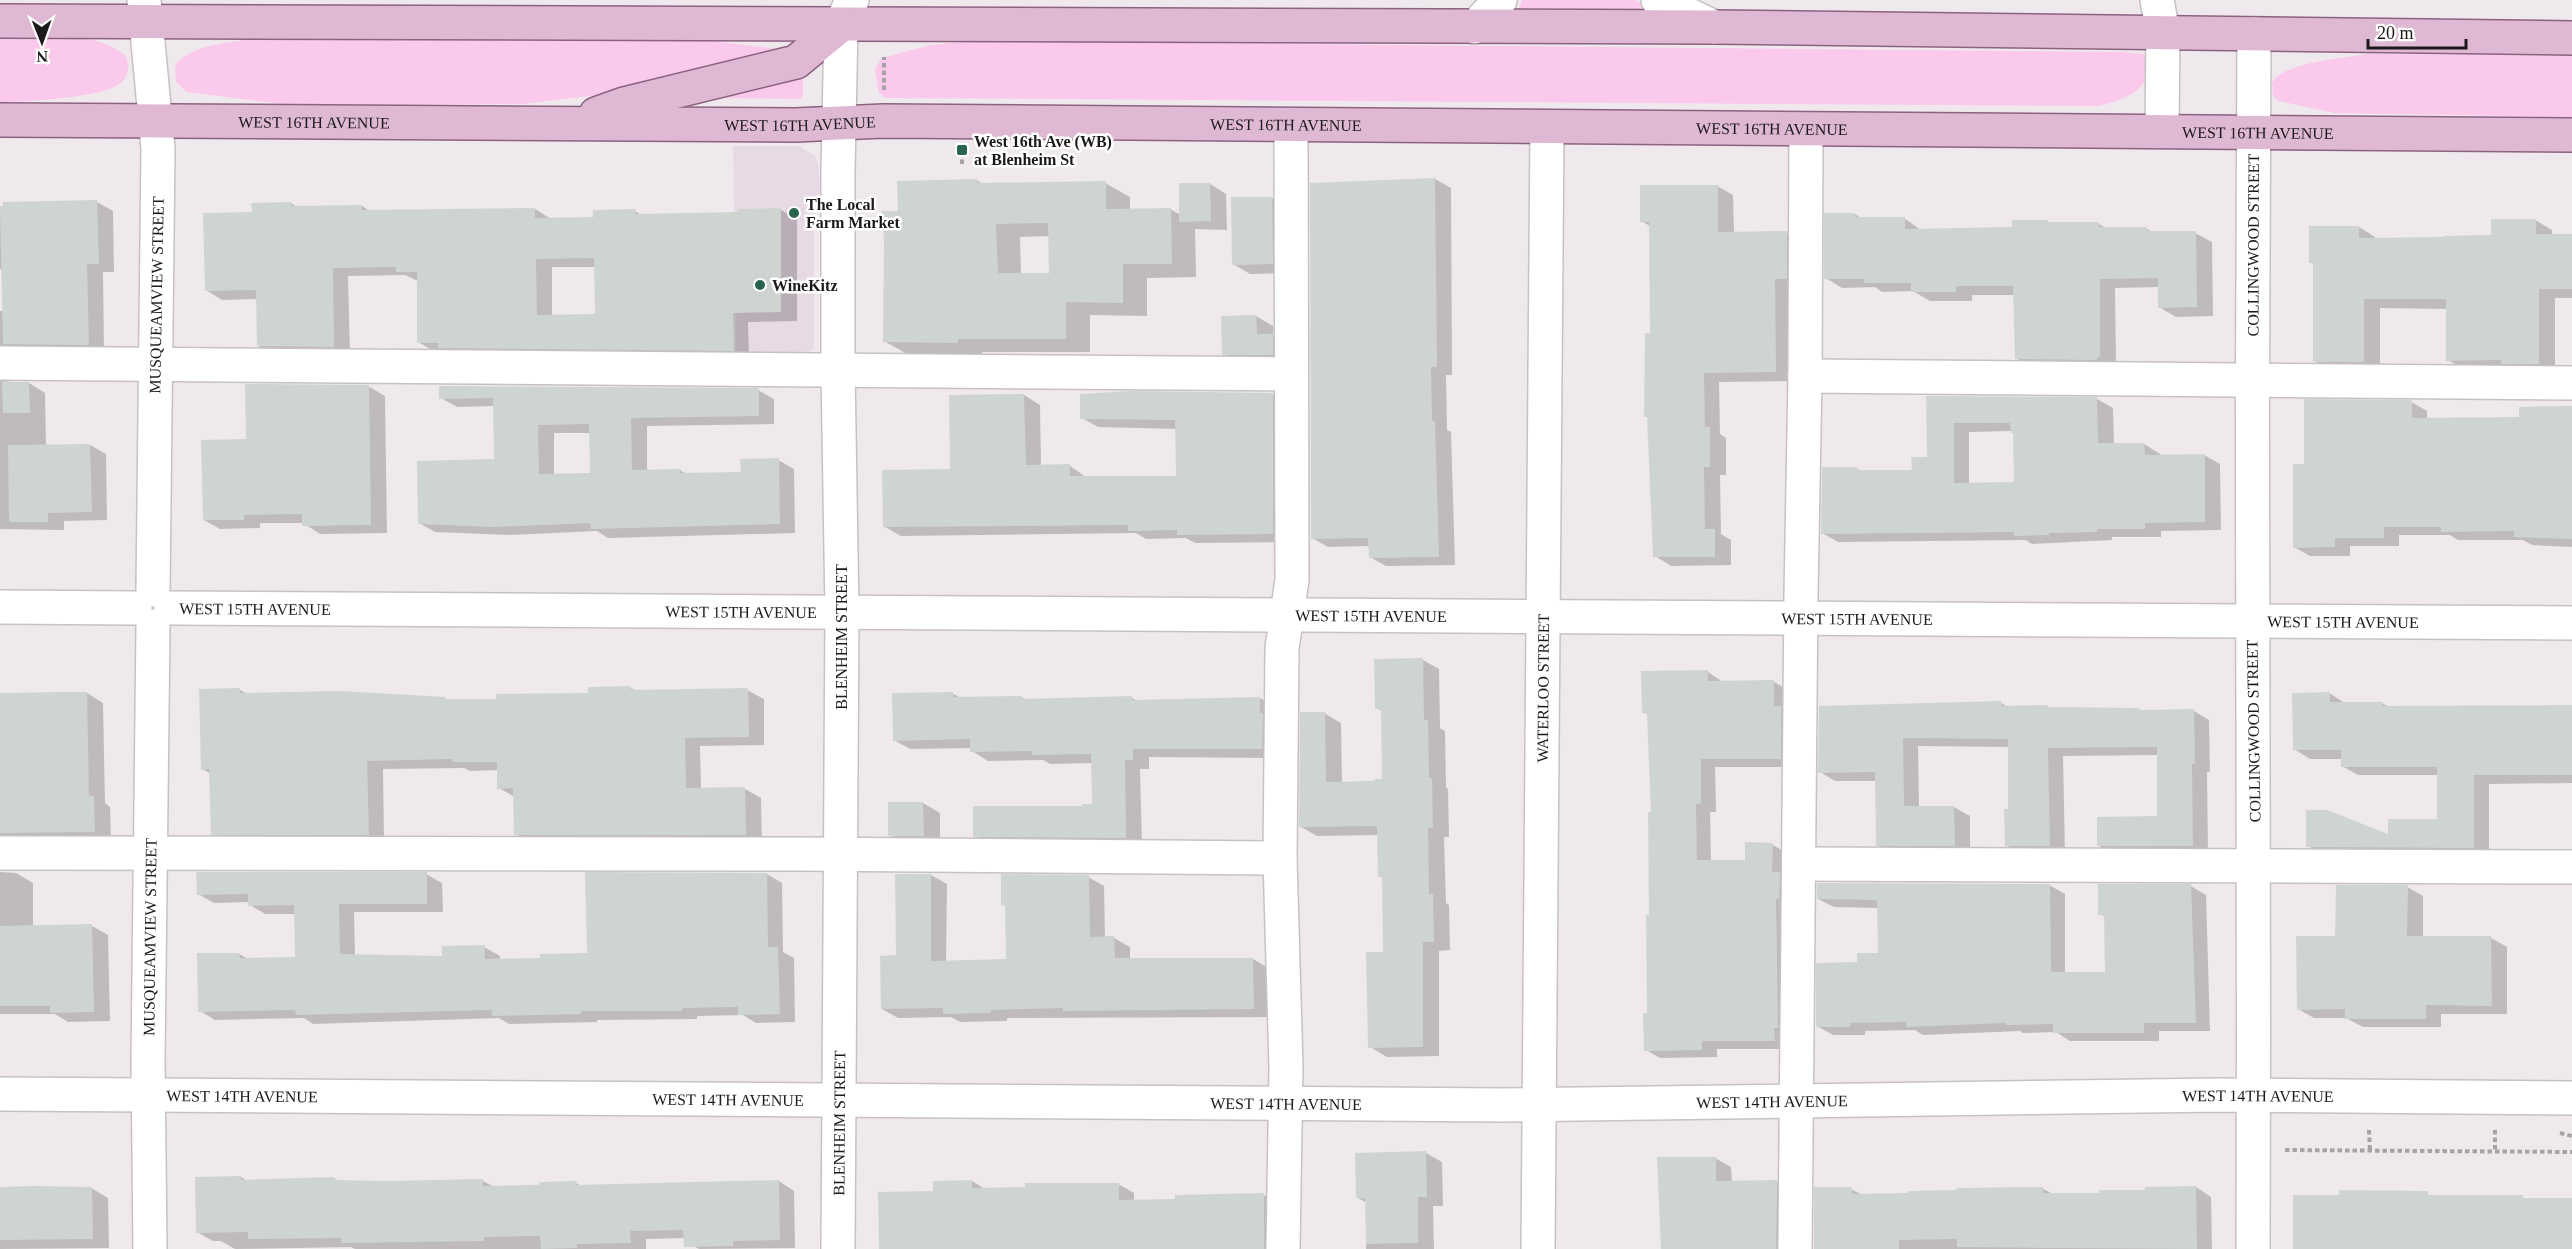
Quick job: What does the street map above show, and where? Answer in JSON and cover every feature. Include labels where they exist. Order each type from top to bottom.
[{"type":"main road","points":[[572,123],[624,104],[796,62],[841,8]]},
{"type":"main road","points":[[0,21],[145,11],[841,8],[1475,27],[1714,27],[2572,38]]},
{"type":"main road","name":"WEST 16TH AVENUE","points":[[0,120],[883,122],[1806,130],[2162,130],[2572,135]]},
{"type":"street","points":[[1475,27],[1500,0]]},
{"type":"street","points":[[1658,0],[1714,27]]},
{"type":"street","points":[[2157,0],[2163,33],[2162,130]]},
{"type":"street","name":"BLENHEIM STREET","points":[[838,1249],[842,612],[838,370],[841,8]]},
{"type":"street","name":"MUSQUEAMVIEW STREET","points":[[145,11],[158,149],[149,1095],[150,1249]]},
{"type":"street","name":"COLLINGWOOD STREET","points":[[2253,1249],[2254,34]]},
{"type":"street","points":[[1283,1249],[1286,1104],[1280,858],[1282,648],[1292,580],[1291,126]]},
{"type":"street","name":"WATERLOO STREET","points":[[1538,1249],[1547,127]]},
{"type":"street","points":[[1795,1249],[1806,130]]},
{"type":"street","points":[[0,363],[1290,374]]},
{"type":"street","points":[[1805,376],[2572,383]]},
{"type":"street","name":"WEST 15TH AVENUE","points":[[0,607],[2572,623]]},
{"type":"street","points":[[0,852],[841,854],[1280,858]]},
{"type":"street","points":[[1799,864],[2572,867]]},
{"type":"street","name":"WEST 14TH AVENUE","points":[[0,1094],[1539,1105],[2254,1095],[2572,1098]]},
{"type":"path","points":[[884,57],[884,97]]},
{"type":"path","points":[[2369,1120],[2370,1151]]},
{"type":"path","points":[[2494,1120],[2495,1152]]},
{"type":"path","points":[[2285,1150],[2572,1152]]},
{"type":"shaded area","points":[[1522,0],[1635,0],[1643,5],[1644,10],[1519,8]]},
{"type":"shaded area","points":[[49,35],[98,41],[126,56],[127,73],[122,82],[100,92],[64,98],[0,102],[0,36]]},
{"type":"shaded area","points":[[259,38],[712,41],[779,49],[624,92],[522,104],[298,106],[187,92],[176,82],[175,66],[191,53],[213,45]]},
{"type":"shaded area","points":[[974,41],[2123,52],[2143,54],[2150,59],[2146,79],[2141,86],[2126,97],[2097,106],[890,98],[879,93],[875,69],[882,58],[931,45]]},
{"type":"shaded area","points":[[2367,54],[2572,55],[2572,117],[2334,113],[2279,101],[2273,96],[2272,83],[2288,70],[2315,62]]},
{"type":"shaded area","points":[[803,74],[803,96],[799,99],[706,98]]},
{"type":"shaded area","points":[[733,146],[799,146],[816,157],[819,167],[820,200],[814,208],[814,349],[792,359],[736,359]]},
{"type":"building","points":[[1435,178],[1437,367],[1431,367],[1439,557],[1369,558],[1368,538],[1311,539],[1310,183]]},
{"type":"building","points":[[977,179],[977,183],[1106,181],[1106,209],[1171,208],[1172,264],[1123,264],[1123,303],[1066,302],[1066,339],[958,339],[958,343],[883,342],[882,211],[898,211],[897,181]],"holes":[[[1048,223],[1049,273],[998,273],[996,224]]]},
{"type":"building","points":[[1179,183],[1210,183],[1211,221],[1179,222]]},
{"type":"building","points":[[1640,185],[1718,185],[1718,232],[1787,231],[1787,279],[1775,279],[1776,372],[1704,373],[1705,427],[1710,427],[1710,467],[1704,467],[1705,529],[1715,529],[1715,557],[1653,557],[1647,417],[1644,417],[1645,333],[1650,333],[1649,222],[1640,222]]},
{"type":"building","points":[[1231,197],[1272,197],[1273,264],[1232,265]]},
{"type":"building","points":[[97,200],[99,264],[87,264],[89,345],[3,344],[0,206],[3,206],[3,202]]},
{"type":"building","points":[[291,202],[291,206],[362,205],[362,210],[535,208],[535,218],[593,217],[593,210],[635,209],[635,214],[738,212],[738,209],[781,208],[781,312],[733,313],[734,351],[438,348],[438,343],[417,343],[417,272],[396,272],[396,267],[333,268],[334,347],[257,346],[256,290],[205,291],[203,213],[252,212],[251,203]],"holes":[[[594,258],[595,314],[537,315],[536,259]]]},
{"type":"building","points":[[1824,213],[1855,213],[1855,217],[1905,217],[1905,229],[2012,227],[2012,220],[2048,220],[2048,222],[2099,222],[2099,227],[2147,227],[2147,231],[2196,231],[2197,307],[2158,308],[2158,278],[2100,279],[2100,357],[2097,357],[2097,360],[2015,359],[2013,286],[1956,286],[1956,292],[1911,292],[1911,283],[1864,283],[1864,279],[1824,279]]},
{"type":"building","points":[[2491,219],[2536,219],[2536,234],[2572,234],[2572,289],[2539,289],[2539,364],[2501,364],[2501,360],[2446,361],[2446,300],[2443,299],[2364,299],[2364,362],[2313,362],[2313,263],[2309,263],[2309,226],[2359,226],[2359,238],[2443,237],[2491,235]]},
{"type":"building","points":[[1256,315],[1257,334],[1273,334],[1273,355],[1222,355],[1221,316]]},
{"type":"building","points":[[2,382],[29,382],[30,413],[3,413]]},
{"type":"building","points":[[245,384],[369,385],[371,525],[302,526],[302,514],[244,515],[244,520],[203,520],[201,440],[246,439]]},
{"type":"building","points":[[439,386],[759,388],[759,416],[631,418],[632,470],[680,469],[680,473],[741,472],[740,459],[779,458],[780,524],[591,529],[590,523],[493,527],[418,524],[417,461],[494,459],[493,398],[439,399]],"holes":[[[589,424],[590,473],[539,474],[538,425]]]},
{"type":"building","points":[[1130,391],[1273,393],[1273,534],[1177,535],[1177,530],[1128,531],[1128,525],[883,527],[882,470],[950,469],[949,395],[1024,394],[1026,465],[1070,464],[1070,476],[1176,476],[1175,420],[1080,419],[1080,394]]},
{"type":"building","points":[[1926,396],[2097,397],[2098,443],[2144,443],[2145,455],[2205,454],[2205,522],[2145,523],[2145,529],[2097,529],[2097,532],[2049,533],[2049,535],[2014,536],[2014,532],[1821,534],[1822,467],[1857,467],[1857,470],[1912,470],[1911,457],[1927,457]],"holes":[[[1954,423],[2010,423],[2011,433],[2013,433],[2014,482],[1954,483]]]},
{"type":"building","points":[[2304,399],[2412,400],[2412,418],[2519,417],[2519,407],[2572,406],[2572,539],[2514,537],[2514,531],[2441,532],[2441,527],[2384,527],[2384,538],[2335,538],[2335,547],[2293,548],[2293,464],[2304,464]]},
{"type":"building","points":[[90,444],[92,512],[48,513],[48,522],[9,522],[8,445]]},
{"type":"building","points":[[1423,658],[1424,720],[1428,720],[1429,778],[1432,778],[1433,828],[1428,828],[1429,894],[1433,894],[1434,942],[1423,942],[1423,1047],[1368,1048],[1366,952],[1383,952],[1382,877],[1378,877],[1377,829],[1376,826],[1299,827],[1300,712],[1325,712],[1326,782],[1382,779],[1381,709],[1375,709],[1374,659]]},
{"type":"building","points":[[1708,670],[1708,681],[1774,680],[1774,706],[1781,706],[1781,759],[1701,759],[1701,804],[1696,804],[1697,860],[1745,860],[1745,842],[1773,843],[1772,872],[1780,872],[1779,899],[1776,899],[1778,1028],[1774,1028],[1775,1041],[1702,1041],[1702,1050],[1644,1051],[1643,1013],[1647,1013],[1646,915],[1649,915],[1648,812],[1651,812],[1647,713],[1642,713],[1641,671]]},
{"type":"building","points":[[631,686],[631,690],[748,688],[749,737],[685,738],[686,788],[745,787],[746,835],[514,835],[513,788],[497,789],[497,762],[452,762],[452,759],[367,761],[369,835],[211,835],[209,769],[201,770],[199,689],[240,688],[240,693],[341,691],[446,697],[446,699],[496,699],[496,694],[588,693],[588,687]]},
{"type":"building","points":[[87,692],[89,796],[94,796],[95,832],[0,833],[0,693]]},
{"type":"building","points":[[953,692],[953,697],[1022,696],[1022,699],[1132,696],[1132,700],[1260,697],[1260,713],[1263,713],[1262,749],[1133,749],[1133,760],[1125,760],[1126,838],[973,837],[973,806],[1082,806],[1082,804],[1092,804],[1091,754],[1032,755],[1032,751],[970,752],[970,739],[893,741],[892,693]]},
{"type":"building","points":[[2330,692],[2330,702],[2383,702],[2383,706],[2572,705],[2572,775],[2474,775],[2474,848],[2306,847],[2306,810],[2327,810],[2388,834],[2388,819],[2437,819],[2437,767],[2341,767],[2341,750],[2293,750],[2292,693]]},
{"type":"building","points":[[2001,701],[2002,706],[2047,705],[2047,707],[2140,708],[2140,710],[2194,709],[2193,846],[2097,846],[2097,817],[2157,816],[2157,747],[2048,748],[2050,846],[2005,846],[2004,809],[2008,809],[2008,739],[1903,738],[1904,806],[1954,806],[1955,846],[1876,846],[1875,772],[1818,773],[1819,706]]},
{"type":"building","points":[[888,802],[923,802],[924,836],[888,836]]},
{"type":"building","points":[[196,872],[427,872],[427,904],[339,904],[340,954],[442,956],[442,946],[485,945],[485,959],[540,958],[540,954],[587,953],[585,872],[767,873],[768,947],[778,947],[780,1014],[738,1015],[738,1007],[682,1008],[682,1011],[581,1011],[581,1014],[492,1016],[492,1010],[296,1015],[295,1010],[198,1012],[197,953],[239,953],[240,958],[295,957],[294,905],[248,906],[248,894],[197,895]]},
{"type":"building","points":[[895,874],[931,874],[931,961],[1006,959],[1005,905],[1001,905],[1001,874],[1089,875],[1090,937],[1114,936],[1115,958],[1253,958],[1254,1009],[1063,1011],[1063,1008],[943,1014],[943,1008],[881,1009],[880,956],[896,955]]},
{"type":"building","points":[[1817,883],[2050,884],[2051,972],[2105,972],[2104,915],[2098,915],[2098,884],[2191,884],[2196,1023],[2144,1023],[2144,1033],[2053,1033],[2053,1024],[2006,1025],[2006,1023],[1906,1027],[1906,1022],[1850,1023],[1850,1027],[1816,1027],[1816,963],[1857,962],[1857,953],[1878,953],[1877,900],[1817,899]]},
{"type":"building","points":[[2336,885],[2408,885],[2407,936],[2491,936],[2492,1006],[2426,1005],[2426,1019],[2345,1019],[2345,1009],[2297,1010],[2296,936],[2335,936]]},
{"type":"building","points":[[92,924],[94,1012],[50,1013],[50,1006],[0,1006],[0,926]]},
{"type":"building","points":[[1426,1151],[1427,1197],[1418,1197],[1418,1243],[1366,1244],[1365,1198],[1356,1198],[1355,1153]]},
{"type":"building","points":[[1657,1157],[1716,1157],[1716,1181],[1777,1180],[1776,1249],[1661,1249]]},
{"type":"building","points":[[241,1176],[241,1180],[335,1177],[335,1180],[388,1181],[483,1179],[483,1186],[540,1185],[539,1182],[576,1181],[576,1185],[779,1180],[780,1240],[733,1241],[733,1246],[684,1247],[683,1230],[630,1231],[631,1243],[577,1244],[577,1248],[541,1249],[540,1236],[484,1237],[484,1241],[341,1243],[341,1238],[248,1239],[248,1232],[196,1233],[195,1177]]},
{"type":"building","points":[[972,1180],[972,1188],[1025,1187],[1025,1183],[1119,1183],[1119,1200],[1175,1199],[1175,1195],[1264,1193],[1264,1249],[879,1249],[878,1192],[933,1191],[933,1181]]},
{"type":"building","points":[[2196,1186],[2197,1249],[1957,1247],[1957,1239],[1899,1240],[1899,1249],[1814,1249],[1814,1187],[1852,1187],[1852,1194],[1908,1193],[1908,1191],[1956,1190],[1956,1188],[2043,1187],[2043,1193],[2099,1193],[2099,1190],[2145,1190],[2145,1187]]},
{"type":"building","points":[[0,1187],[92,1187],[93,1239],[0,1240]]},
{"type":"building","points":[[2339,1190],[2428,1191],[2428,1195],[2523,1195],[2523,1198],[2572,1198],[2572,1249],[2293,1249],[2293,1195],[2339,1195]]},
{"type":"place","name":"West 16th Ave (WB) at Blenheim St","points":[[962,150]]},
{"type":"place","name":"The Local Farm Market","points":[[794,213]]},
{"type":"place","name":"WineKitz","points":[[760,285]]}]
